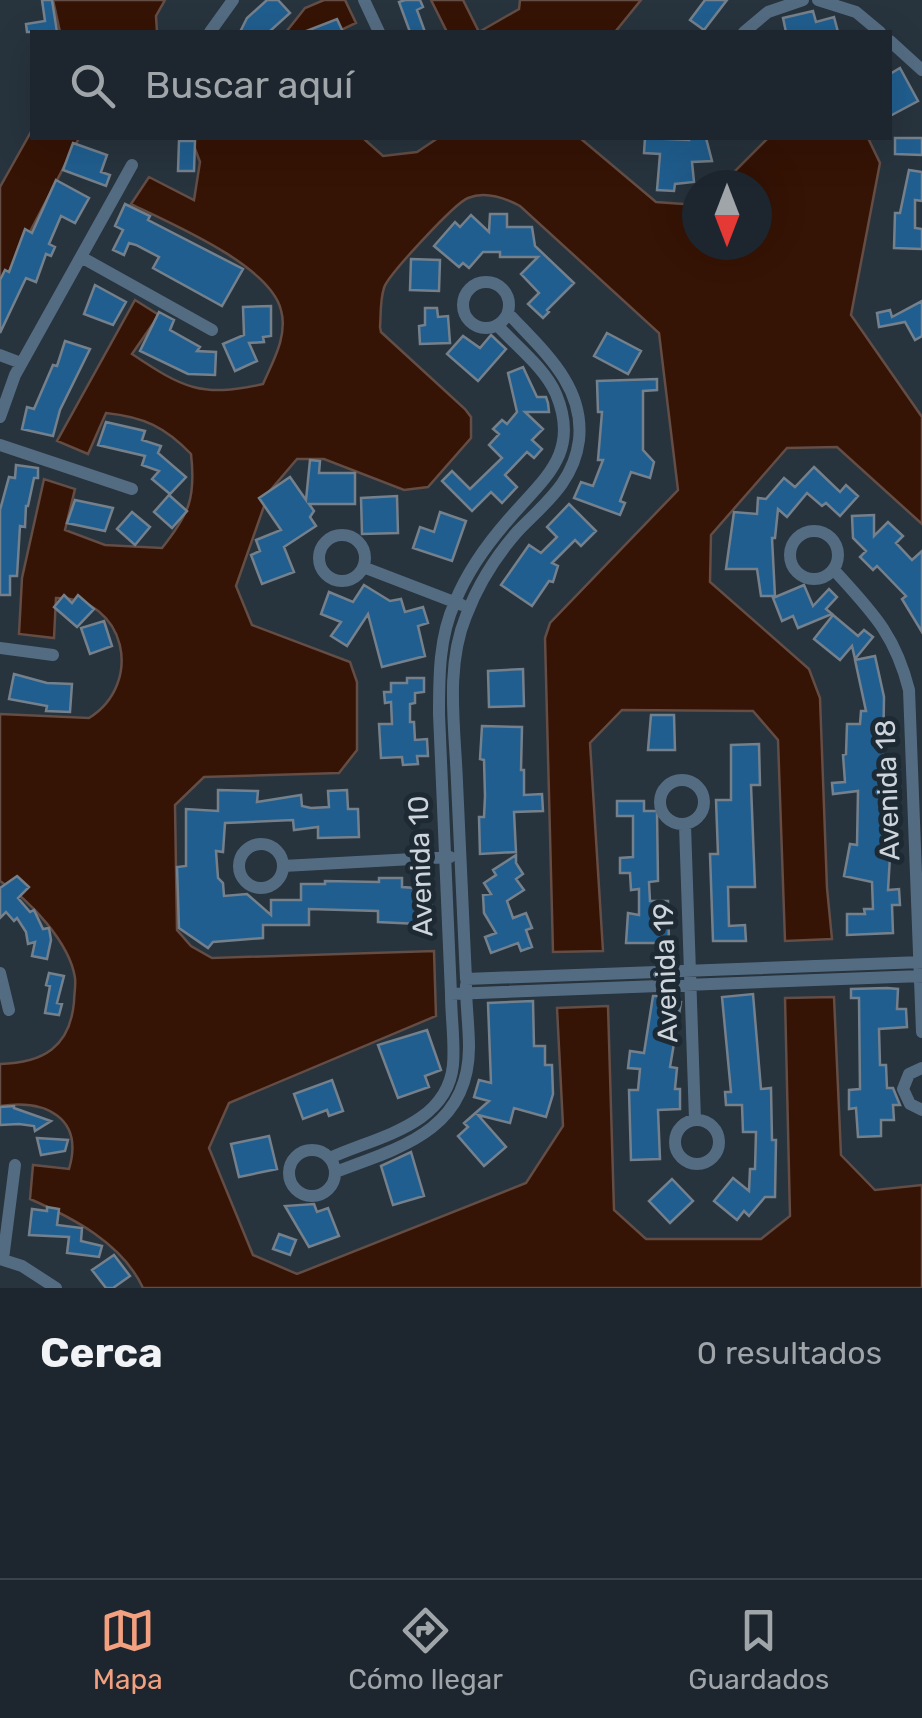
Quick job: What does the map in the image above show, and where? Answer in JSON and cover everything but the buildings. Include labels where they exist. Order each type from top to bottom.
[{"type":"street","points":[[211,30],[233,0]]},
{"type":"street","points":[[364,0],[378,30]]},
{"type":"street","points":[[746,30],[768,12],[802,0]]},
{"type":"street","points":[[818,0],[856,12],[878,30]]},
{"type":"street","points":[[892,43],[922,70]]},
{"type":"street","points":[[0,417],[18,369],[132,165]]},
{"type":"street","points":[[81,257],[212,330]]},
{"type":"street","points":[[482,282],[498,285],[508,297],[508,313],[497,325],[481,327],[468,319],[463,304],[469,289],[482,282]]},
{"type":"street","name":"Avenida 10","points":[[497,325],[550,382],[563,420],[564,445],[551,473],[486,547],[454,602],[438,668],[453,1064],[449,1084],[436,1105],[420,1120],[332,1165],[429,1132],[452,1108],[460,1092],[469,1051],[453,688],[456,653],[469,608],[501,553],[563,485],[578,441],[579,421],[568,382],[508,313]]},
{"type":"street","points":[[0,355],[18,369]]},
{"type":"street","points":[[0,369],[18,369]]},
{"type":"street","points":[[0,445],[132,489]]},
{"type":"street","points":[[363,568],[469,608]]},
{"type":"street","name":"Avenida 18","points":[[834,570],[881,622],[901,658],[909,690],[922,1032]]},
{"type":"street","points":[[0,648],[53,655]]},
{"type":"street","name":"Avenida 19","points":[[685,825],[695,1120]]},
{"type":"street","points":[[283,866],[460,856]]},
{"type":"street","points":[[450,987],[581,974],[690,969],[920,969]]},
{"type":"street","points":[[466,986],[581,988],[690,984],[806,972]]},
{"type":"street","points":[[0,973],[8,1010]]},
{"type":"street","points":[[581,974],[581,988]]},
{"type":"street","points":[[922,1068],[909,1074],[903,1090],[910,1104],[922,1110]]},
{"type":"street","points":[[15,1166],[2,1259],[42,1277],[56,1288]]},
{"type":"shaded area","points":[[53,0],[165,0],[156,16],[157,30],[60,30]]},
{"type":"shaded area","points":[[324,0],[345,0],[356,23],[341,30],[288,30],[305,8]]},
{"type":"shaded area","points":[[431,0],[463,0],[478,30],[446,30]]},
{"type":"shaded area","points":[[520,0],[641,0],[617,30],[482,30],[519,9]]},
{"type":"shaded area","points":[[30,134],[30,140],[78,140],[0,289],[0,187]]},
{"type":"shaded area","points":[[192,140],[365,140],[383,156],[417,152],[435,140],[582,140],[656,202],[682,204],[682,260],[772,260],[772,170],[736,170],[766,140],[869,140],[880,163],[851,315],[922,417],[922,524],[837,447],[787,448],[711,535],[710,582],[809,669],[820,698],[832,939],[785,941],[778,740],[753,711],[622,710],[590,743],[603,951],[553,952],[545,638],[550,623],[678,490],[659,333],[520,206],[488,195],[468,198],[436,226],[388,281],[381,302],[381,332],[465,409],[471,417],[471,438],[428,487],[404,490],[324,459],[297,459],[269,492],[236,586],[252,625],[350,662],[357,682],[357,750],[339,773],[204,777],[175,805],[177,930],[191,946],[212,958],[434,951],[436,1016],[229,1103],[209,1148],[253,1255],[297,1274],[526,1183],[563,1126],[557,1008],[608,1006],[614,1210],[646,1239],[761,1239],[790,1216],[785,998],[834,997],[841,1155],[875,1190],[922,1185],[922,1288],[143,1288],[109,1245],[79,1224],[30,1199],[33,1165],[69,1169],[71,1137],[66,1125],[46,1109],[0,1106],[0,1064],[29,1060],[52,1050],[67,1031],[75,981],[72,965],[57,937],[23,899],[0,881],[0,714],[89,718],[106,703],[117,685],[121,665],[120,645],[112,627],[99,612],[80,601],[56,598],[54,638],[19,634],[22,578],[44,479],[75,489],[65,530],[105,545],[162,548],[188,505],[191,454],[153,425],[106,413],[88,454],[57,441],[135,300],[159,315],[132,354],[165,375],[208,390],[263,384],[283,329],[281,310],[273,293],[258,277],[216,247],[131,204],[149,177],[194,200],[200,162]]}]
